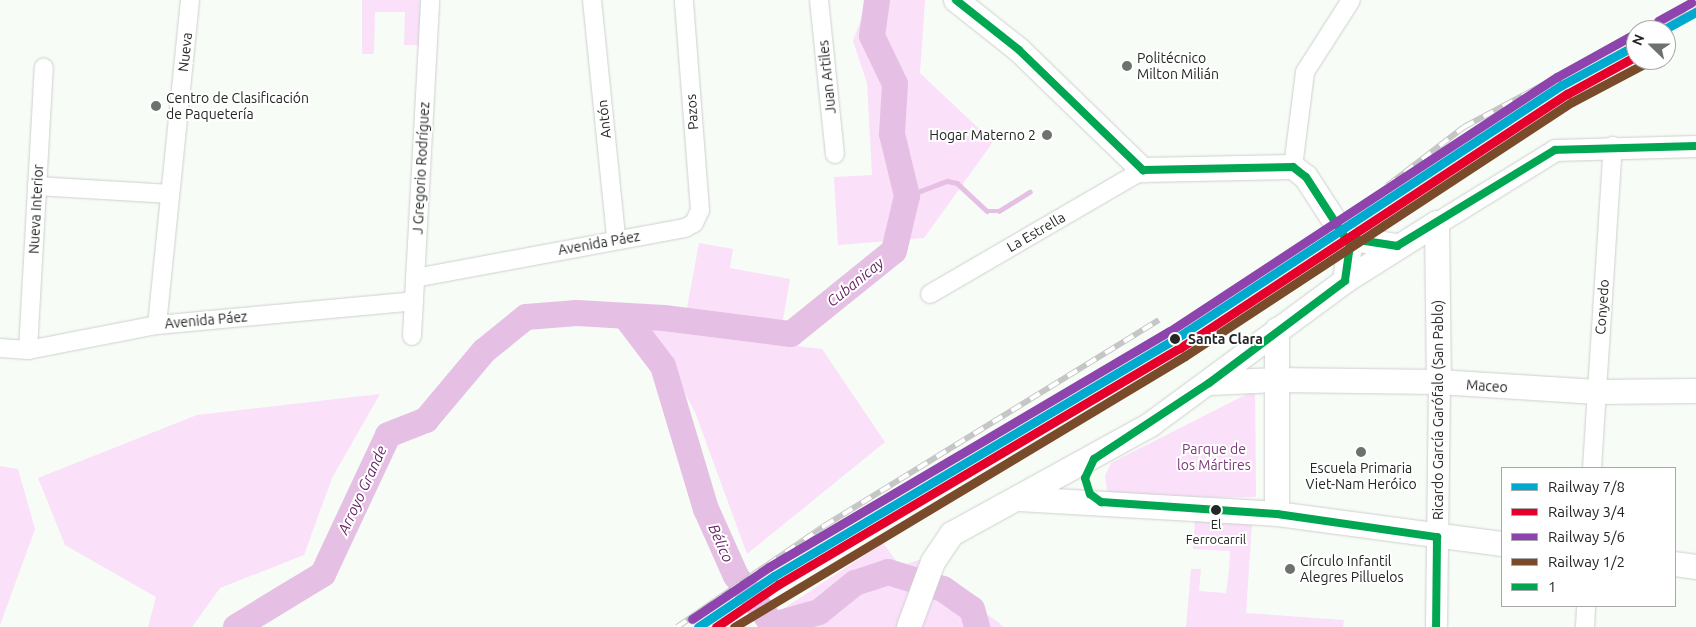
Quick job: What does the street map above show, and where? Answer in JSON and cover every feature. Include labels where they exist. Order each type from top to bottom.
[{"type":"main road","points":[[956,0],[1019,50],[1142,170],[1293,167],[1306,177],[1350,245],[1345,281]]},
{"type":"main road","points":[[909,627],[933,562],[952,534],[1013,499],[1094,459],[1209,383],[1277,330],[1345,281],[1437,222]]},
{"type":"main road","name":"Ricardo García Garófalo (San Pablo)","points":[[1437,222],[1439,382]]},
{"type":"main road","points":[[1346,238],[1397,246]]},
{"type":"main road","points":[[1277,330],[1277,514]]},
{"type":"main road","points":[[1209,383],[1278,380]]},
{"type":"main road","name":"Maceo","points":[[1278,380],[1439,382],[1597,392],[1696,391]]},
{"type":"main road","points":[[1094,459],[1085,484],[1101,502]]},
{"type":"main road","points":[[1013,499],[1101,502],[1277,514],[1437,537],[1501,544]]},
{"type":"main road","points":[[1676,564],[1696,567]]},
{"type":"street","name":"Nueva","points":[[157,325],[190,0]]},
{"type":"street","name":"J Gregorio Rodríguez","points":[[412,336],[430,0]]},
{"type":"street","name":"Antón","points":[[592,0],[616,238]]},
{"type":"street","name":"Pazos","points":[[684,0],[700,210],[694,223]]},
{"type":"street","name":"Juan Artiles","points":[[819,0],[835,154]]},
{"type":"street","points":[[1293,167],[1305,72],[1351,0]]},
{"type":"street","name":"Nueva Interior","points":[[28,350],[44,67]]},
{"type":"street","points":[[1437,222],[1556,150],[1613,146],[1696,146]]},
{"type":"street","name":"Conyedo","points":[[1592,467],[1613,146]]},
{"type":"street","name":"La Estrella","points":[[930,294],[1142,170]]},
{"type":"street","points":[[37,186],[170,194]]},
{"type":"street","name":"Avenida Páez","points":[[415,278],[616,238],[685,228],[694,223]]},
{"type":"street","name":"Avenida Páez","points":[[0,348],[28,350],[157,325],[414,301]]},
{"type":"street","name":"Ricardo García Garófalo (San Pablo)","points":[[1436,627],[1439,382]]},
{"type":"street","points":[[1585,627],[1586,607]]},
{"type":"green space","points":[[362,0],[420,0],[420,45],[404,45],[405,12],[375,12],[374,54],[362,54]]},
{"type":"green space","points":[[868,0],[925,0],[920,73],[993,142],[924,238],[838,245],[834,177],[872,175],[867,83],[853,41]]},
{"type":"green space","points":[[699,243],[733,249],[730,268],[790,279],[782,325],[687,308]]},
{"type":"green space","points":[[650,329],[822,349],[885,442],[747,554],[695,412]]},
{"type":"green space","name":"Parque de los Mártires","points":[[1255,390],[1256,497],[1116,499],[1107,490],[1105,476],[1111,463]]},
{"type":"green space","points":[[380,394],[332,478],[304,555],[220,588],[192,627],[148,627],[156,597],[65,545],[38,478],[197,415]]},
{"type":"green space","points":[[0,466],[18,469],[35,529],[0,625]]},
{"type":"green space","points":[[1195,519],[1252,524],[1246,613],[1344,620],[1343,627],[1186,627],[1191,569],[1201,569],[1199,591],[1226,593],[1229,570],[1230,551],[1193,549]]},
{"type":"green space","points":[[883,543],[900,566],[925,558],[899,627],[756,627]]},
{"type":"green space","points":[[939,581],[998,622],[1003,627],[920,627]]},
{"type":"waterway","name":"Cubanicay","points":[[236,627],[323,574],[388,435],[426,420],[484,351],[526,317],[577,313],[664,318],[791,334],[894,251],[907,196],[892,134],[895,84],[872,36],[877,0]]},
{"type":"waterway","points":[[907,196],[947,181],[957,183],[987,211],[999,211],[1030,192]]},
{"type":"waterway","name":"Bélico","points":[[625,316],[663,366],[706,509],[736,576],[773,625],[819,612],[855,583],[888,572],[943,589],[972,609],[977,627]]},
{"type":"railway","points":[[1666,20],[1696,5]]},
{"type":"railway","points":[[1387,186],[1464,127],[1626,40]]},
{"type":"railway","points":[[677,627],[824,526],[1159,320]]},
{"type":"rail line","name":"5/6","points":[[1660,20],[1691,3]]},
{"type":"rail line","name":"7/8","points":[[1676,23],[1696,12]]},
{"type":"rail line","name":"5/6","points":[[692,619],[769,567],[1170,331],[1557,77],[1626,39]]},
{"type":"rail line","name":"7/8","points":[[698,627],[774,576],[1175,339],[1562,85],[1626,50]]},
{"type":"rail line","name":"3/4","points":[[716,627],[779,584],[1180,348],[1567,94],[1626,62]]},
{"type":"rail line","name":"1/2","points":[[734,627],[1185,356],[1572,102],[1633,70]]},
{"type":"transit line","name":"1","points":[[956,0],[1019,50],[1143,170],[1293,167],[1306,177],[1350,245],[1345,281],[1209,383],[1094,459],[1085,478],[1090,494],[1101,502],[1277,514],[1437,537],[1436,627]]},
{"type":"transit line","name":"1","points":[[1346,238],[1397,246],[1555,150],[1696,146]]},
{"type":"place","name":"Politécnico Milton Milián","points":[[1127,66]]},
{"type":"place","name":"Centro de Clasificación de Paquetería","points":[[156,106]]},
{"type":"place","name":"Hogar Materno 2","points":[[1047,135]]},
{"type":"place","name":"Santa Clara","points":[[1175,339]]},
{"type":"place","name":"Escuela Primaria Viet-Nam Heróico","points":[[1361,452]]},
{"type":"place","name":"El Ferrocarril","points":[[1216,510]]},
{"type":"place","name":"Círculo Infantil Alegres Pilluelos","points":[[1290,569]]},
{"type":"water label","name":"Arroyo Grande","points":[[362,490]]}]
